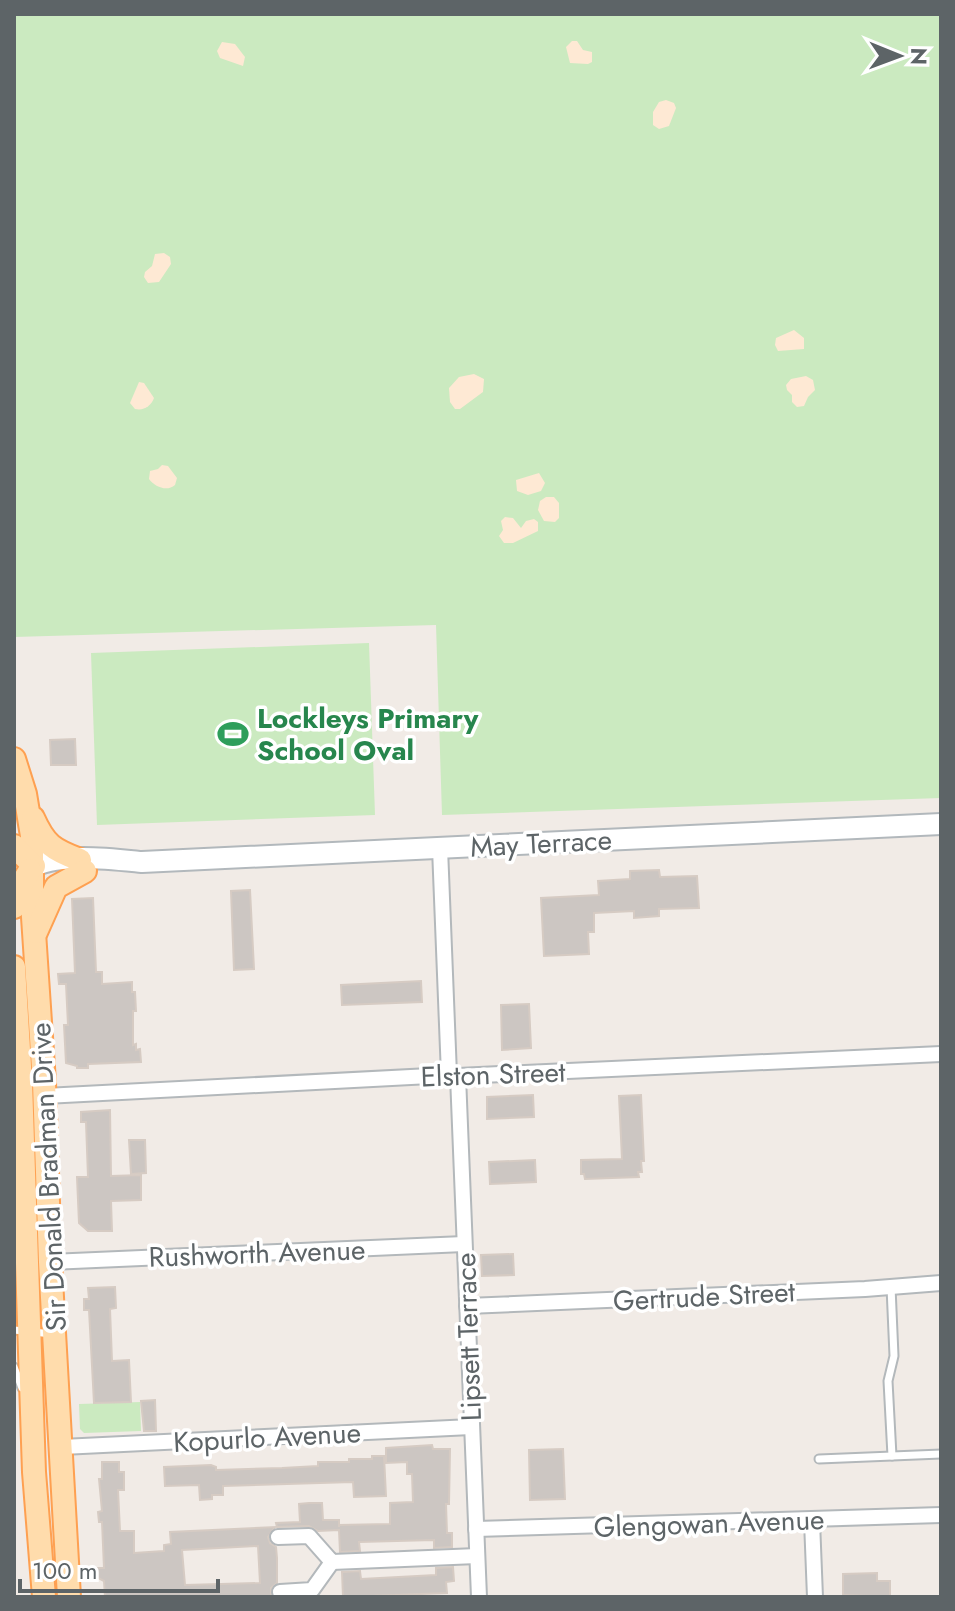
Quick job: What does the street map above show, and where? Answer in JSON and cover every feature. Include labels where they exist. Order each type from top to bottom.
[{"type":"main road","name":"Sir Donald Bradman Drive","points":[[14,759],[26,802],[34,866],[32,902],[45,1096],[50,1262],[69,1597]]},
{"type":"main road","points":[[26,802],[46,843],[83,865],[53,891],[35,934]]},
{"type":"main road","points":[[14,846],[34,866],[22,883],[14,907]]},
{"type":"main road","name":"Sir Donald Bradman Drive","points":[[14,967],[21,1083],[26,1295],[24,1337],[44,1593]]},
{"type":"main road","points":[[44,1593],[49,1462],[62,1447]]},
{"type":"street","name":"May Terrace","points":[[34,866],[45,872],[83,865],[941,824]]},
{"type":"street","name":"Lipsett Terrace","points":[[440,848],[464,1244],[479,1597]]},
{"type":"street","name":"Elston Street","points":[[45,1096],[941,1054]]},
{"type":"street","name":"Rushworth Avenue","points":[[50,1262],[464,1244]]},
{"type":"street","name":"Gertrude Street","points":[[467,1306],[941,1283]]},
{"type":"street","name":"Kopurlo Avenue","points":[[62,1447],[471,1427]]},
{"type":"street","name":"Glengowan Avenue","points":[[476,1529],[941,1515]]},
{"type":"street","points":[[812,1521],[815,1597]]},
{"type":"street","points":[[278,1537],[309,1536],[332,1562]]},
{"type":"street","points":[[332,1562],[477,1556]]},
{"type":"street","points":[[280,1592],[312,1590],[332,1562]]},
{"type":"lane","points":[[891,1287],[894,1356],[888,1381],[892,1456]]},
{"type":"lane","points":[[24,1337],[55,1334]]},
{"type":"lane","points":[[24,1337],[55,1334]]},
{"type":"lane","points":[[14,1367],[20,1380],[34,1472]]},
{"type":"lane","points":[[819,1459],[941,1454]]},
{"type":"green space","points":[[14,14],[941,14],[941,798],[442,815],[436,625],[14,637]]},
{"type":"green space","name":"Lockleys Primary School Oval","points":[[369,643],[375,815],[97,825],[91,653]]},
{"type":"green space","points":[[140,1402],[141,1431],[84,1433],[80,1429],[79,1404]]},
{"type":"sand","points":[[577,41],[583,50],[592,52],[592,62],[570,63],[566,47]]},
{"type":"sand","points":[[222,42],[235,44],[245,57],[243,66],[220,58],[217,51]]},
{"type":"sand","points":[[666,100],[674,103],[676,108],[669,126],[659,129],[653,125],[653,112],[659,102]]},
{"type":"sand","points":[[164,253],[170,257],[171,264],[159,282],[148,283],[145,272],[152,266],[155,254]]},
{"type":"sand","points":[[794,330],[804,338],[804,349],[778,351],[776,338]]},
{"type":"sand","points":[[474,374],[484,379],[483,392],[460,409],[455,409],[450,402],[449,388],[459,377]]},
{"type":"sand","points":[[806,376],[813,380],[815,390],[804,406],[797,407],[786,385],[791,379]]},
{"type":"sand","points":[[139,382],[144,383],[154,398],[147,407],[135,409],[130,403]]},
{"type":"sand","points":[[162,465],[168,466],[177,478],[172,487],[161,488],[149,479],[150,471]]},
{"type":"sand","points":[[539,473],[545,483],[541,491],[528,495],[517,491],[516,480]]},
{"type":"sand","points":[[554,497],[559,503],[559,518],[555,522],[544,521],[538,510],[540,501]]},
{"type":"sand","points":[[505,517],[513,518],[521,528],[526,521],[534,519],[538,522],[538,531],[513,543],[504,543],[499,536],[503,530],[501,521]]},
{"type":"building","points":[[75,739],[76,765],[51,765],[50,740]]},
{"type":"building","points":[[659,870],[660,877],[697,876],[699,908],[659,909],[659,916],[634,918],[634,911],[594,913],[594,932],[588,932],[589,954],[544,956],[541,898],[599,895],[598,881],[630,879],[630,871]]},
{"type":"building","points":[[250,890],[254,969],[234,970],[231,891]]},
{"type":"building","points":[[93,898],[96,972],[102,972],[102,984],[132,982],[136,1011],[133,1011],[133,1045],[136,1044],[136,1050],[140,1049],[141,1062],[88,1064],[88,1068],[77,1068],[66,1063],[66,984],[59,984],[58,974],[75,973],[72,899]]},
{"type":"building","points":[[421,981],[422,1002],[342,1005],[341,985]]},
{"type":"building","points":[[529,1004],[531,1048],[502,1050],[501,1005]]},
{"type":"building","points":[[533,1095],[534,1117],[487,1119],[487,1097]]},
{"type":"building","points":[[641,1095],[644,1161],[641,1161],[639,1177],[585,1179],[581,1174],[581,1160],[622,1159],[619,1096]]},
{"type":"building","points":[[110,1110],[111,1176],[141,1175],[141,1200],[111,1201],[112,1231],[88,1231],[79,1223],[77,1177],[88,1177],[86,1122],[81,1122],[81,1112]]},
{"type":"building","points":[[129,1140],[145,1140],[146,1173],[131,1174]]},
{"type":"building","points":[[535,1160],[536,1182],[490,1184],[489,1162]]},
{"type":"building","points":[[513,1254],[514,1275],[482,1276],[481,1255]]},
{"type":"building","points":[[115,1287],[116,1308],[110,1309],[112,1361],[129,1360],[131,1402],[94,1403],[89,1310],[84,1310],[84,1299],[89,1299],[88,1288]]},
{"type":"building","points":[[155,1400],[156,1431],[144,1431],[141,1401]]},
{"type":"building","points":[[432,1445],[433,1449],[450,1449],[449,1504],[446,1504],[447,1533],[452,1533],[452,1547],[434,1548],[434,1540],[359,1542],[360,1551],[340,1552],[339,1530],[318,1531],[309,1526],[277,1527],[276,1523],[300,1522],[299,1504],[322,1503],[323,1520],[339,1520],[339,1525],[390,1524],[390,1503],[413,1502],[412,1474],[407,1474],[407,1462],[386,1463],[386,1448]]},
{"type":"building","points":[[563,1449],[565,1499],[530,1500],[529,1450]]},
{"type":"building","points":[[372,1456],[384,1456],[386,1496],[354,1497],[353,1482],[223,1486],[223,1495],[200,1500],[199,1485],[165,1486],[164,1467],[211,1465],[216,1470],[282,1468],[372,1459]]},
{"type":"building","points":[[102,1462],[119,1462],[119,1472],[124,1472],[124,1490],[118,1490],[120,1531],[134,1531],[134,1553],[164,1551],[164,1545],[171,1544],[170,1532],[275,1527],[268,1537],[276,1547],[277,1558],[277,1583],[271,1588],[271,1597],[105,1597],[104,1581],[98,1578],[98,1568],[104,1568],[102,1522],[99,1522],[98,1512],[102,1511],[99,1479],[102,1479]],"holes":[[[258,1546],[260,1583],[185,1585],[182,1550]]]},
{"type":"building","points":[[453,1567],[454,1581],[446,1582],[447,1593],[343,1597],[342,1572],[360,1571],[361,1579],[436,1575],[436,1568]]},
{"type":"building","points":[[877,1573],[877,1581],[890,1581],[890,1597],[843,1595],[843,1574]]},
{"type":"place","name":"Lockleys Primary School Oval","points":[[233,734]]}]
